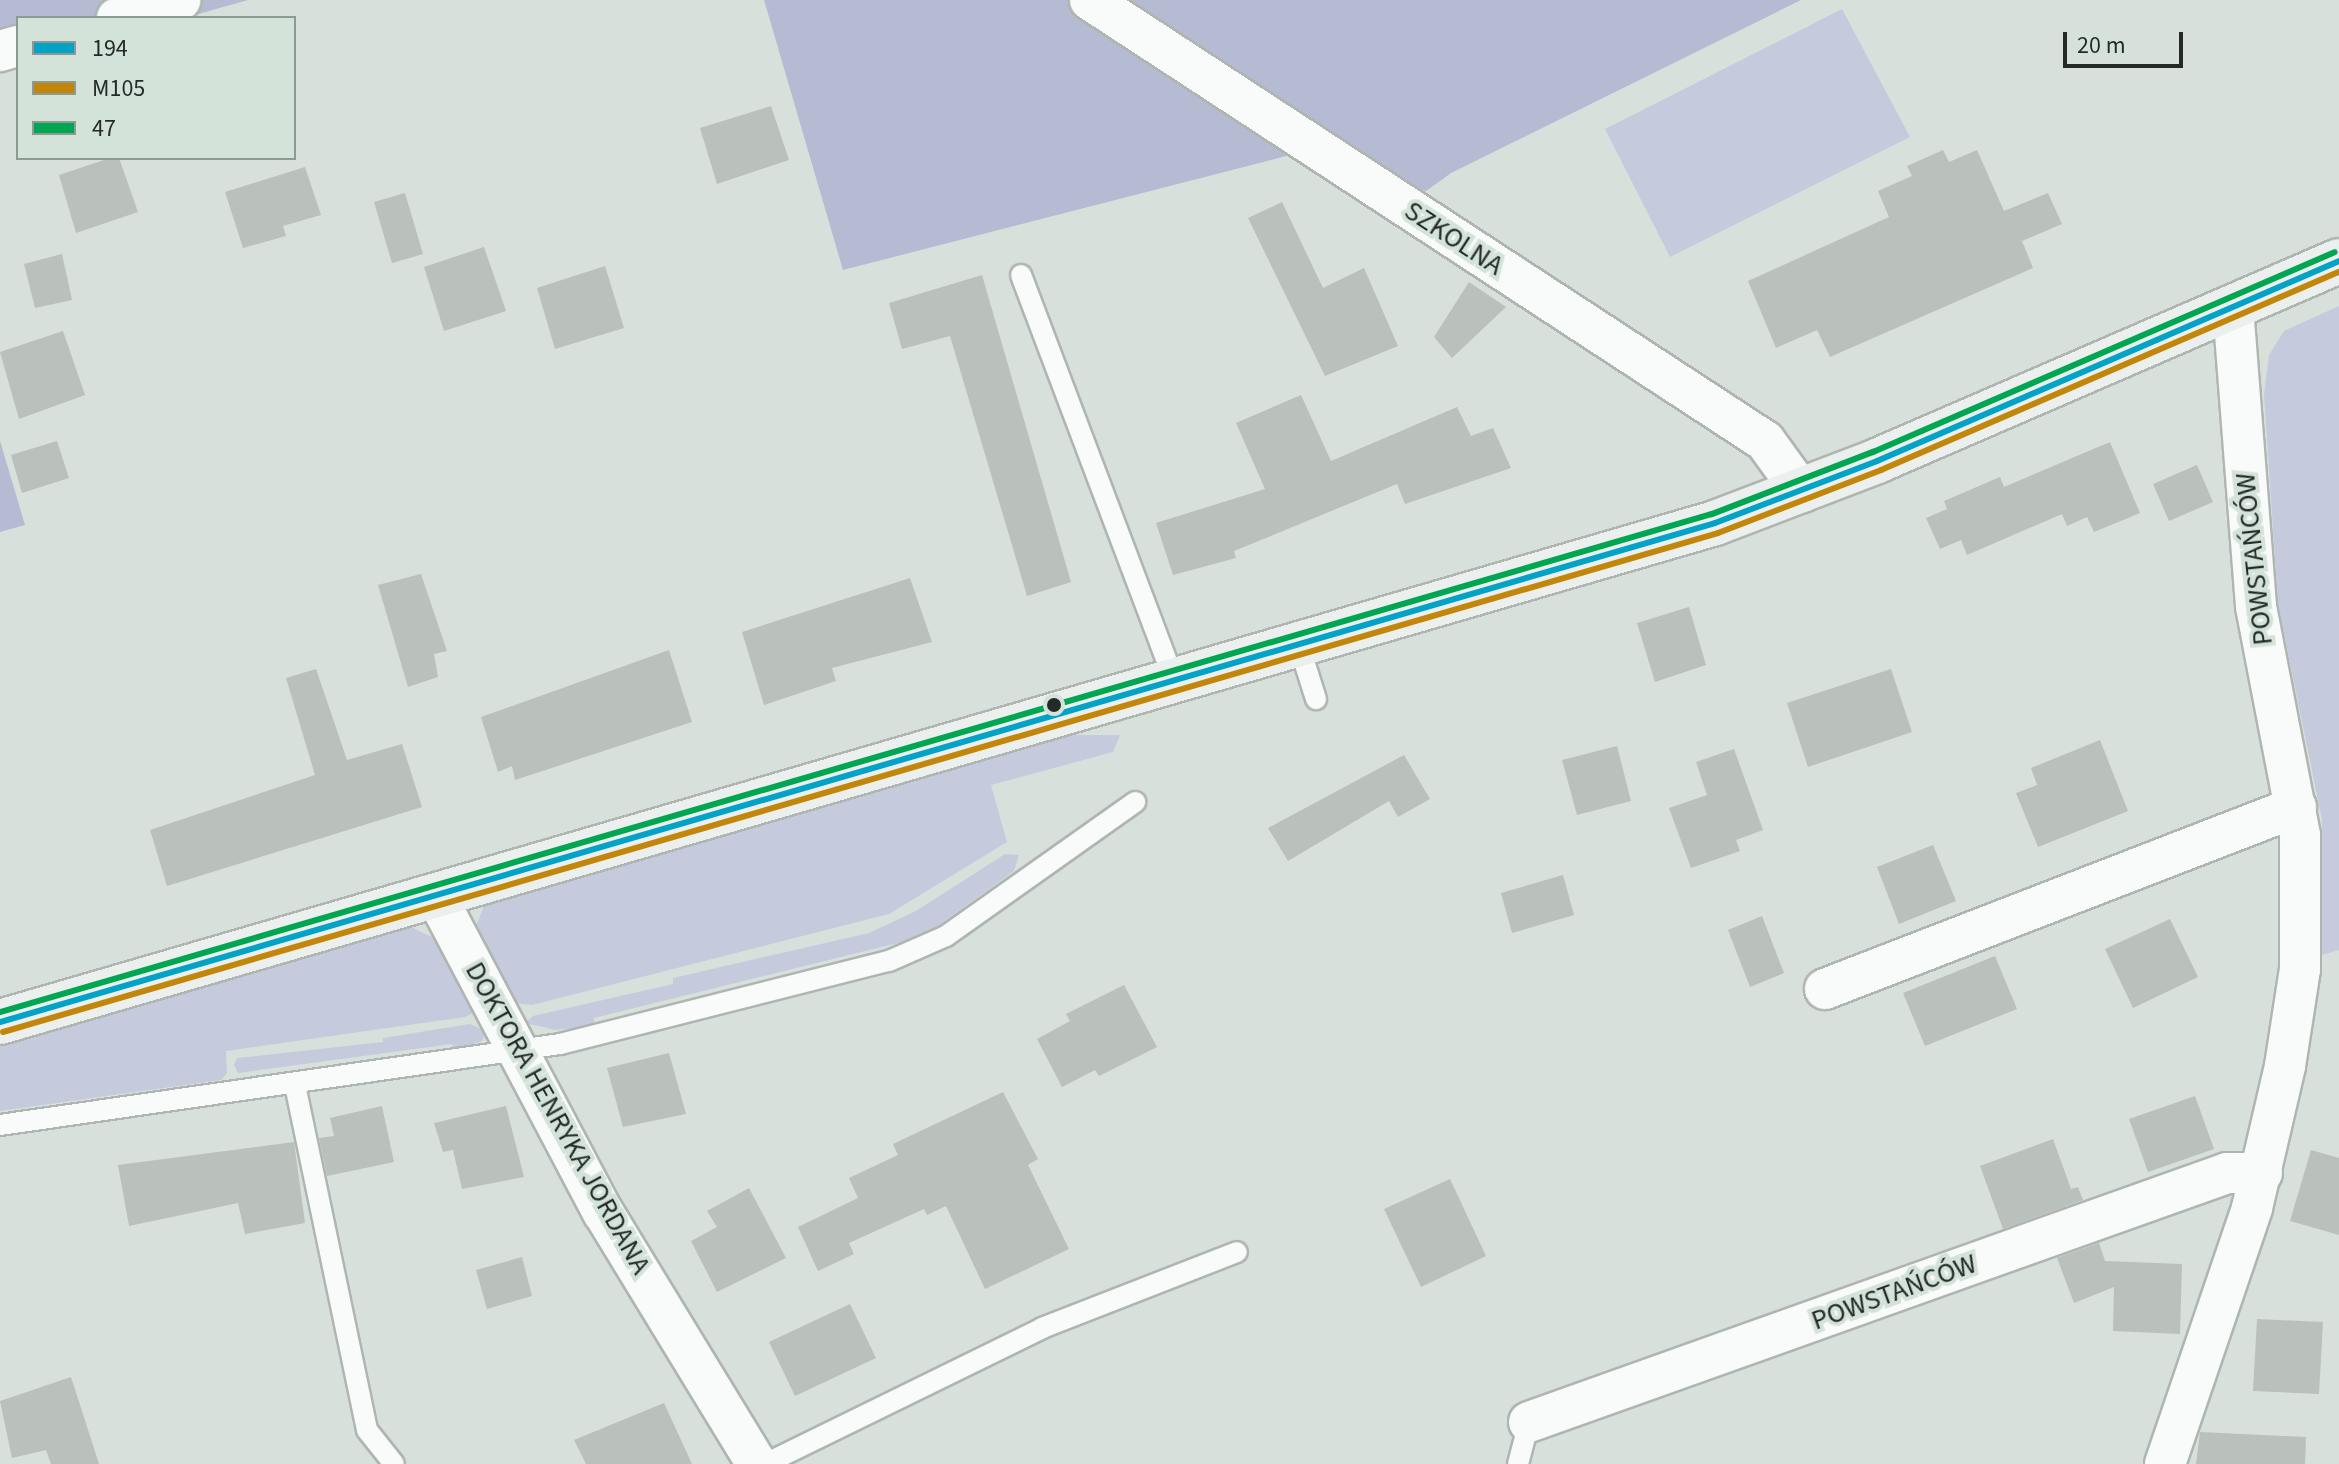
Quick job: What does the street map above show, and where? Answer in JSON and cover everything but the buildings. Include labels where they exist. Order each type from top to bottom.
[{"type":"street","points":[[124,16],[180,0]]},
{"type":"street","name":"SZKOLNA","points":[[1090,0],[1765,441],[1802,492]]},
{"type":"street","points":[[0,1022],[1173,678],[1646,544],[1802,492],[2339,261]]},
{"type":"street","name":"POWSTAŃCÓW","points":[[2165,1464],[2262,1173],[2300,969],[2302,865],[2296,807],[2256,606],[2233,307]]},
{"type":"street","points":[[1825,989],[2296,807]]},
{"type":"street","name":"DOKTORA HENRYKA JORDANA","points":[[435,894],[608,1220],[757,1464]]},
{"type":"street","name":"POWSTAŃCÓW","points":[[1529,1422],[2227,1173],[2262,1173]]},
{"type":"lane","points":[[1021,275],[1173,678]]},
{"type":"lane","points":[[1298,642],[1316,699]]},
{"type":"lane","points":[[0,1125],[520,1051],[780,991],[917,951],[1135,802]]},
{"type":"lane","points":[[295,1085],[367,1430],[394,1464]]},
{"type":"lane","points":[[765,1464],[1042,1328],[1237,1252]]},
{"type":"lane","points":[[1518,1464],[1529,1422]]},
{"type":"shaded area","points":[[0,0],[248,0],[191,16],[16,16],[16,66],[0,70]]},
{"type":"shaded area","points":[[764,0],[1801,0],[1451,173],[1426,191],[1290,155],[843,270]]},
{"type":"shaded area","points":[[1842,9],[1910,137],[1670,257],[1605,129]]},
{"type":"shaded area","points":[[2339,306],[2339,950],[2322,955],[2322,820],[2278,604],[2264,395],[2269,355],[2284,331]]},
{"type":"shaded area","points":[[0,441],[25,525],[0,532]]},
{"type":"shaded area","points":[[1065,735],[1120,735],[1113,752],[991,785],[1007,842],[889,914],[532,1005],[514,1003],[474,932],[485,903]]},
{"type":"shaded area","points":[[1005,854],[1019,855],[1014,871],[922,937],[594,1018],[595,1026],[556,1030],[525,1023],[533,1016],[673,984],[673,978],[869,933],[916,911]]},
{"type":"shaded area","points":[[409,926],[440,941],[477,1011],[465,1017],[226,1051],[227,1073],[221,1080],[0,1111],[0,1043]]},
{"type":"shaded area","points":[[470,1024],[486,1031],[482,1041],[454,1051],[452,1044],[238,1073],[234,1065],[237,1058],[383,1042],[383,1038]]},
{"type":"transit line","name":"47","points":[[0,1012],[1712,514],[1873,452],[2335,252]]},
{"type":"transit line","name":"194","points":[[0,1022],[1715,523],[1877,461],[2339,261]]},
{"type":"transit line","name":"M105","points":[[3,1032],[1718,533],[1881,470],[2339,272]]}]
